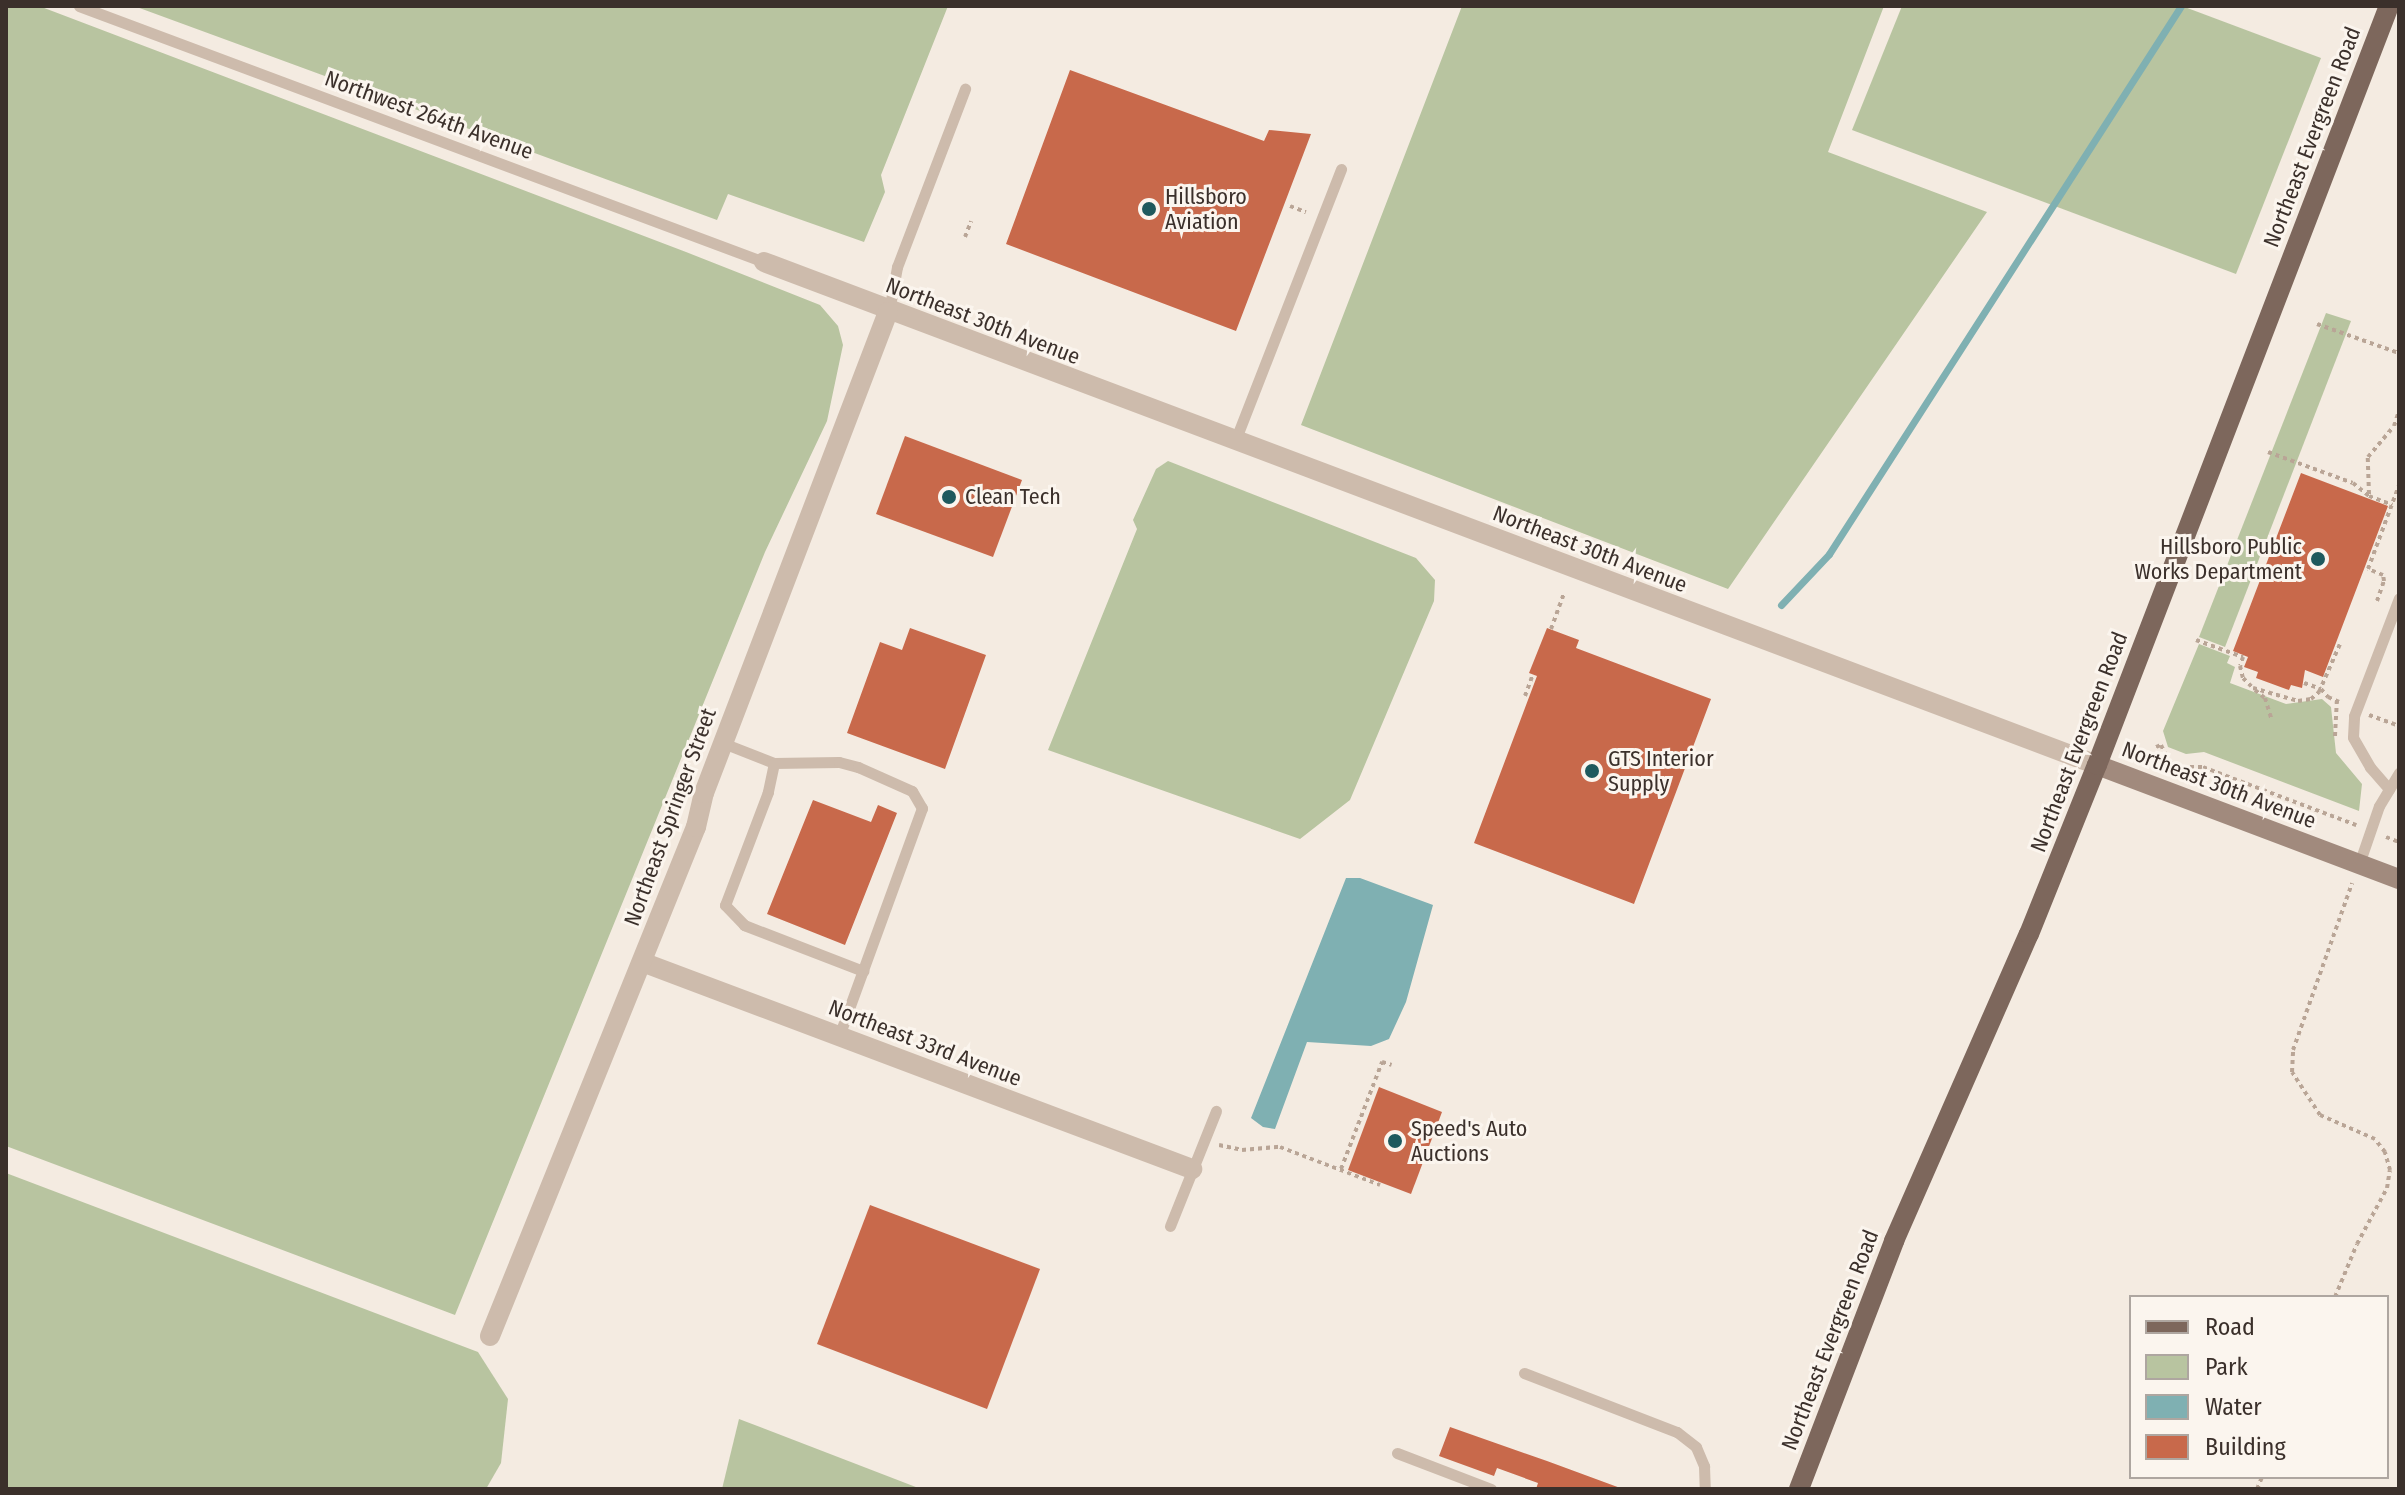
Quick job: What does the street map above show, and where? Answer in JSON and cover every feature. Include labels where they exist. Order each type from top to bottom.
[{"type":"main road","name":"Northeast Evergreen Road","points":[[1799,1489],[1894,1241],[2029,934],[2097,765],[2389,6]]},
{"type":"street","name":"Northeast 30th Avenue","points":[[764,262],[888,312],[2399,879]]},
{"type":"street","name":"Northeast Springer Street","points":[[490,1336],[696,827],[704,793],[888,312]]},
{"type":"street","name":"Northeast 33rd Avenue","points":[[642,962],[1192,1169]]},
{"type":"lane","name":"Northwest 264th Avenue","points":[[79,6],[764,262]]},
{"type":"lane","points":[[888,312],[897,267],[965,89]]},
{"type":"lane","points":[[1235,441],[1341,169]]},
{"type":"lane","points":[[2389,789],[2361,753],[2353,737],[2353,727],[2354,716],[2399,598]]},
{"type":"lane","points":[[723,743],[774,763],[839,762],[858,767],[912,791],[922,808],[839,1036]]},
{"type":"lane","points":[[774,763],[768,792],[725,905],[744,925],[863,971]]},
{"type":"lane","points":[[2359,864],[2389,789],[2399,775]]},
{"type":"lane","points":[[1170,1226],[1216,1111]]},
{"type":"lane","points":[[1524,1373],[1677,1432],[1696,1447],[1704,1466],[1705,1489]]},
{"type":"lane","points":[[1397,1453],[1491,1489]]},
{"type":"path","points":[[1290,206],[1307,213]]},
{"type":"path","points":[[965,237],[971,221]]},
{"type":"path","points":[[2317,324],[2399,353]]},
{"type":"path","points":[[2369,496],[2368,457],[2394,426],[2399,411]]},
{"type":"path","points":[[2268,452],[2353,483],[2369,496],[2392,505]]},
{"type":"path","points":[[2377,601],[2383,575],[2368,569],[2399,485]]},
{"type":"path","points":[[1551,629],[1564,593]]},
{"type":"path","points":[[2196,640],[2243,657],[2240,666],[2243,678],[2265,698],[2271,718]]},
{"type":"path","points":[[2253,688],[2298,701],[2311,699],[2321,689],[2340,644]]},
{"type":"path","points":[[1525,696],[1533,674]]},
{"type":"path","points":[[2304,683],[2321,689],[2328,697],[2341,703]]},
{"type":"path","points":[[2367,714],[2399,726]]},
{"type":"path","points":[[2156,747],[2161,745],[2169,762],[2182,767],[2203,767],[2399,842]]},
{"type":"path","points":[[2336,1295],[2357,1244],[2387,1188],[2390,1170],[2385,1152],[2375,1139],[2320,1115],[2292,1072],[2293,1050],[2350,889]]},
{"type":"path","points":[[1341,1169],[1382,1062],[1392,1065]]},
{"type":"path","points":[[1216,1144],[1242,1150],[1280,1147],[1380,1185]]},
{"type":"green space","points":[[6,6],[39,6],[686,252],[820,305],[838,326],[843,345],[827,421],[765,552],[455,1315],[6,1146]]},
{"type":"green space","points":[[134,6],[948,6],[881,175],[885,192],[864,242],[728,194],[717,220]]},
{"type":"green space","points":[[1462,6],[1884,6],[1828,152],[1987,212],[1728,589],[1301,425]]},
{"type":"green space","points":[[1902,6],[2182,6],[2321,58],[2236,274],[1852,130]]},
{"type":"green space","points":[[2326,313],[2351,321],[2225,647],[2199,637]]},
{"type":"green space","points":[[1168,461],[1416,558],[1435,580],[1434,601],[1350,800],[1300,839],[1048,750],[1137,529],[1133,520],[1156,469]]},
{"type":"green space","points":[[2199,644],[2230,656],[2227,663],[2235,667],[2230,683],[2286,704],[2322,699],[2331,707],[2336,753],[2362,784],[2359,811],[2204,752],[2186,754],[2168,747],[2163,731]]},
{"type":"green space","points":[[6,1173],[478,1352],[508,1399],[501,1463],[486,1489],[6,1489]]},
{"type":"green space","points":[[739,1419],[921,1489],[722,1489]]},
{"type":"water","points":[[1346,878],[1360,878],[1433,905],[1406,1002],[1389,1039],[1371,1046],[1307,1042],[1275,1129],[1263,1127],[1251,1118]]},
{"type":"building","name":"Hillsboro Aviation","points":[[1070,70],[1264,141],[1269,130],[1311,134],[1236,331],[1006,244]]},
{"type":"building","name":"Clean Tech","points":[[905,436],[1022,480],[993,557],[876,514]]},
{"type":"building","name":"Hillsboro Public Works Department","points":[[2301,473],[2388,506],[2323,677],[2305,670],[2302,688],[2291,685],[2289,690],[2256,678],[2258,672],[2244,667],[2248,657],[2233,651]]},
{"type":"building","points":[[910,628],[986,655],[945,769],[847,733],[880,642],[902,650]]},
{"type":"building","name":"GTS Interior Supply","points":[[1547,628],[1579,640],[1576,648],[1711,699],[1634,904],[1474,843],[1537,676],[1529,673]]},
{"type":"building","points":[[813,800],[871,822],[878,805],[897,813],[845,945],[767,914]]},
{"type":"building","name":"Speed's Auto Auctions","points":[[1379,1087],[1442,1112],[1411,1194],[1348,1170]]},
{"type":"building","points":[[870,1205],[1040,1269],[987,1409],[817,1344]]},
{"type":"building","points":[[1450,1427],[1623,1489],[1536,1489],[1538,1483],[1497,1468],[1494,1476],[1439,1456]]},
{"type":"waterway","points":[[1781,605],[1829,554],[2181,6]]},
{"type":"place","name":"Hillsboro Aviation","points":[[1149,209]]},
{"type":"place","name":"Clean Tech","points":[[949,497]]},
{"type":"place","name":"Hillsboro Public Works Department","points":[[2318,559]]},
{"type":"place","name":"GTS Interior Supply","points":[[1592,771]]},
{"type":"place","name":"Speed's Auto Auctions","points":[[1395,1141]]}]
